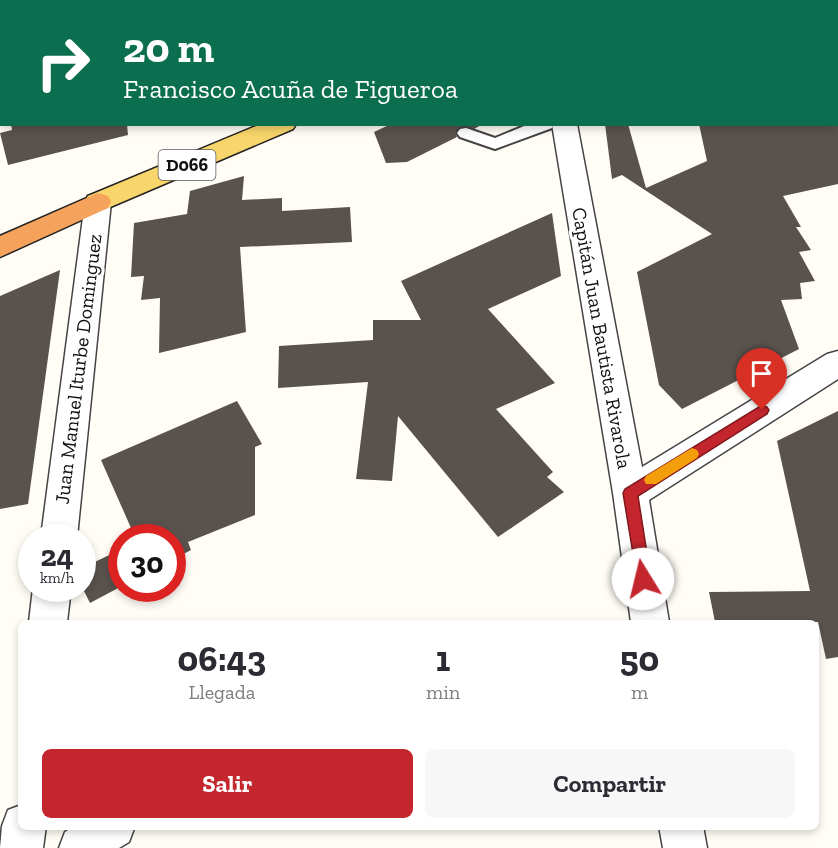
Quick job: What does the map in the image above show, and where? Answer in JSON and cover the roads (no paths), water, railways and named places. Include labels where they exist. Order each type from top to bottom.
[{"type":"highway","name":"D066","points":[[0,237],[98,202]]},
{"type":"highway","name":"D066","points":[[0,247],[98,202]]},
{"type":"main road","name":"D066","points":[[98,202],[278,126]]},
{"type":"street","name":"Capitán Juan Bautista Rivarola","points":[[564,126],[630,493],[650,620]]},
{"type":"street","name":"Juan Manuel Iturbe Dominguez","points":[[60,524],[98,202]]},
{"type":"street","points":[[630,493],[838,363]]},
{"type":"street","points":[[48,620],[50,602]]},
{"type":"street","points":[[21,848],[23,830]]},
{"type":"street","points":[[81,848],[107,830]]},
{"type":"street","points":[[682,830],[685,848]]},
{"type":"lane","points":[[466,133],[495,144],[541,126]]}]
